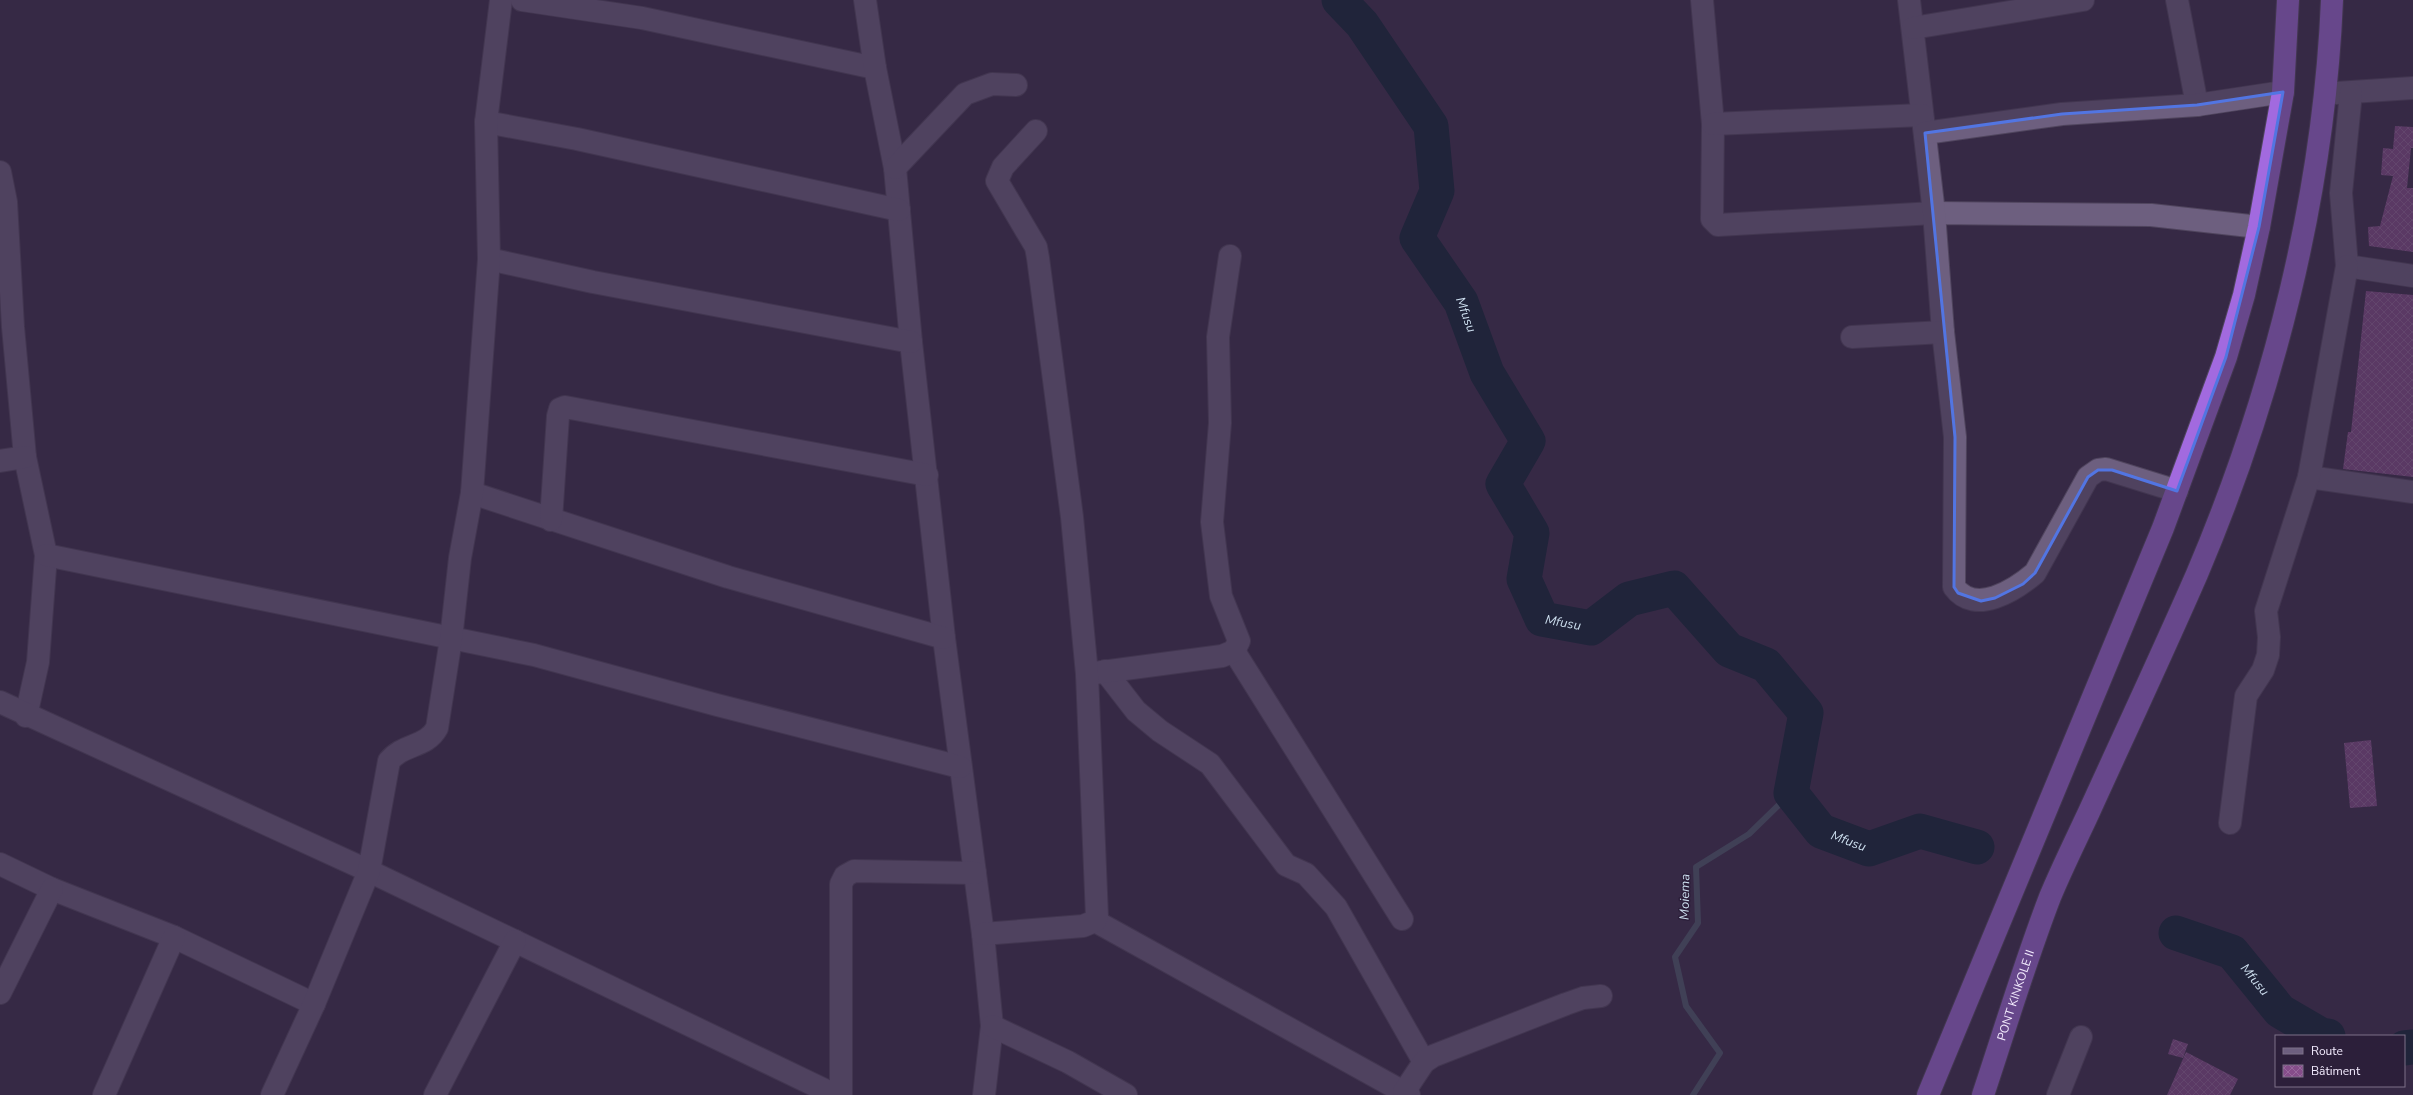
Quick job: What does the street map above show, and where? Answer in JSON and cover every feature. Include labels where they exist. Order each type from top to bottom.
[{"type":"highway","points":[[1928,1095],[2176,491],[2226,357],[2244,294],[2259,227],[2283,92],[2288,0]]},
{"type":"highway","name":"PONT KINKOLE II","points":[[1983,1095],[2050,897],[2197,572],[2241,457],[2269,373],[2308,207],[2326,92],[2332,0]]},
{"type":"street","points":[[272,1095],[314,1004],[369,871],[389,762],[397,752],[432,738],[437,728],[451,639],[460,558],[472,493],[489,259],[486,122],[501,0]]},
{"type":"street","points":[[522,0],[642,18],[874,68]]},
{"type":"street","points":[[866,0],[874,68],[895,168],[911,342],[944,638],[983,934],[992,1026],[984,1095]]},
{"type":"street","points":[[1702,0],[1713,124],[1712,219],[1718,225],[1934,212],[2151,215],[2259,227]]},
{"type":"street","points":[[1909,0],[1934,212],[1943,332],[1955,437],[1954,588],[1963,597],[1980,601],[1995,598],[2023,584],[2035,573],[2088,477],[2098,470],[2112,470],[2176,491]]},
{"type":"street","points":[[1913,28],[2083,0]]},
{"type":"street","points":[[2177,0],[2198,106]]},
{"type":"street","points":[[895,168],[965,94],[992,84],[1016,85]]},
{"type":"street","points":[[2326,92],[2351,93],[2413,88]]},
{"type":"street","points":[[1713,124],[1924,124],[2198,106],[2283,92]]},
{"type":"street","points":[[2230,823],[2246,696],[2263,670],[2268,655],[2269,637],[2266,611],[2309,477],[2347,266],[2341,193],[2351,93]]},
{"type":"street","points":[[486,122],[578,139],[899,210]]},
{"type":"street","points":[[1036,131],[1003,167],[997,181],[1036,248],[1072,517],[1096,673],[1097,916],[1095,922]]},
{"type":"street","points":[[0,172],[3,203],[7,328],[25,457],[46,555],[38,662],[26,716]]},
{"type":"street","points":[[1096,673],[1222,656],[1234,651],[1239,641],[1221,596],[1212,522],[1220,423],[1218,337],[1230,256]]},
{"type":"street","points":[[489,259],[593,282],[911,342]]},
{"type":"street","points":[[2347,266],[2413,276]]},
{"type":"street","points":[[1852,337],[1943,332]]},
{"type":"street","points":[[551,520],[558,416],[560,409],[565,407],[927,475]]},
{"type":"street","points":[[0,460],[25,457]]},
{"type":"street","points":[[2309,477],[2413,492]]},
{"type":"street","points":[[472,493],[728,577],[944,638]]},
{"type":"street","points":[[46,555],[534,655],[717,705],[960,767]]},
{"type":"street","points":[[1234,651],[1402,919]]},
{"type":"street","points":[[1096,673],[1136,711],[1160,731],[1210,764],[1286,865],[1306,874],[1336,907],[1424,1062]]},
{"type":"street","points":[[0,702],[26,716],[369,871],[835,1095]]},
{"type":"street","points":[[0,864],[52,889],[174,937],[314,1004]]},
{"type":"street","points":[[841,1095],[841,884],[845,876],[854,871],[975,873]]},
{"type":"street","points":[[0,993],[52,889]]},
{"type":"street","points":[[983,934],[1083,926],[1095,922],[1407,1094],[1424,1062],[1433,1056],[1582,998],[1601,996]]},
{"type":"street","points":[[104,1095],[174,937]]},
{"type":"street","points":[[435,1095],[515,941]]},
{"type":"street","points":[[992,1026],[1068,1062],[1126,1095]]},
{"type":"street","points":[[2058,1095],[2081,1037]]},
{"type":"highlighted area","points":[[2283,92],[2259,227],[2226,357],[2177,491],[2112,470],[2098,470],[2088,477],[2035,573],[2023,584],[1995,598],[1981,601],[1958,593],[1954,587],[1955,437],[1925,133],[2062,114],[2197,105]]},
{"type":"building","points":[[2395,126],[2413,127],[2413,148],[2411,148],[2407,188],[2413,188],[2413,252],[2369,246],[2368,227],[2380,226],[2393,176],[2381,175],[2383,148],[2393,149]]},
{"type":"building","points":[[2366,291],[2413,295],[2413,477],[2343,469],[2348,432],[2351,432]]},
{"type":"building","points":[[2371,740],[2377,806],[2350,808],[2344,743]]},
{"type":"building","points":[[2173,1039],[2188,1044],[2183,1058],[2168,1054]]},
{"type":"building","points":[[2186,1052],[2238,1079],[2230,1095],[2167,1095]]},
{"type":"waterway","name":"Mfusu","points":[[1339,0],[1362,24],[1431,126],[1437,191],[1417,238],[1461,302],[1487,373],[1528,441],[1503,484],[1532,533],[1524,579],[1542,619],[1591,628],[1629,599],[1674,588],[1729,650],[1766,665],[1806,713],[1791,793],[1821,831],[1869,849],[1920,831],[1977,847]]},
{"type":"waterway","name":"Moiema","points":[[1693,1095],[1720,1053],[1686,1006],[1675,957],[1698,923],[1696,867],[1749,834],[1791,793]]},
{"type":"waterway","name":"Mfusu","points":[[2176,933],[2232,952],[2280,1011],[2321,1035]]},
{"type":"waterway","name":"Mfusu","points":[[2405,1048],[2413,1047]]}]
